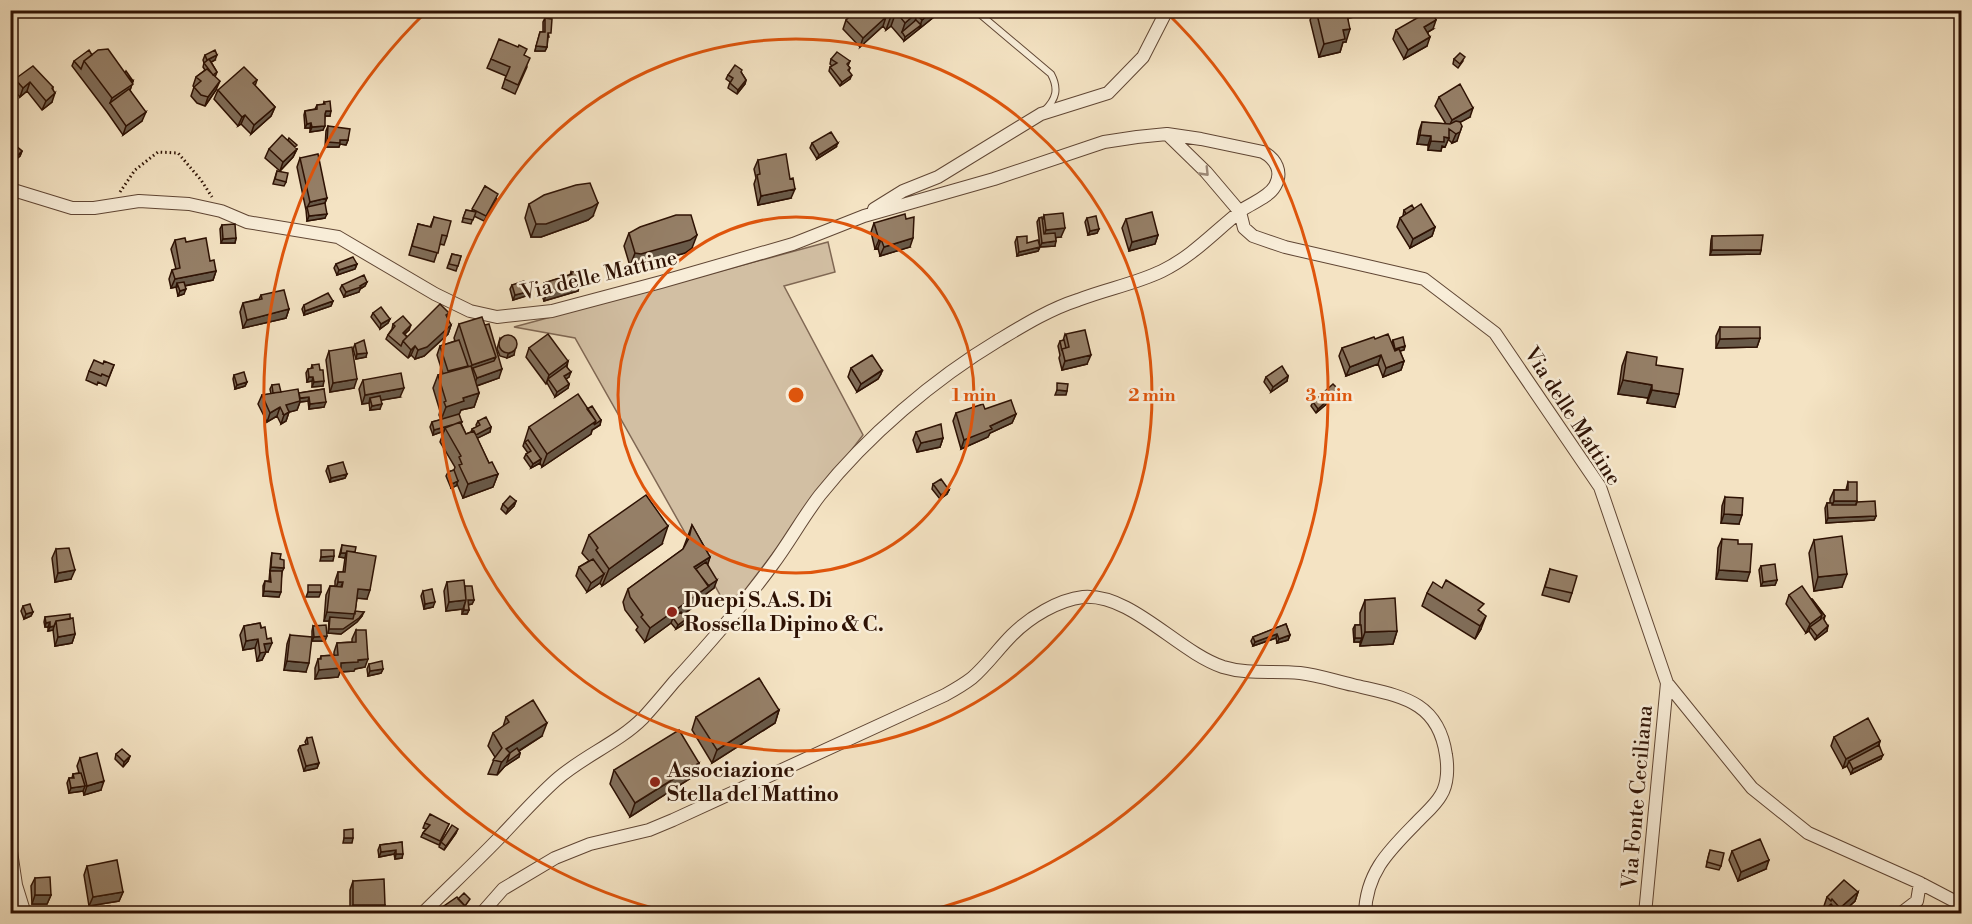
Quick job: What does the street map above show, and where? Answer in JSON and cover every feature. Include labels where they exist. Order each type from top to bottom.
[{"type":"street","points":[[864,216],[903,191],[938,177],[1041,114],[1108,93],[1143,57],[1167,10]]},
{"type":"street","name":"Via delle Mattine","points":[[1167,135],[1242,210],[1244,228],[1253,236],[1285,247],[1425,279],[1495,333],[1600,487],[1667,683],[1752,788],[1808,833],[1920,883],[1962,905]]},
{"type":"street","name":"Via delle Mattine","points":[[10,189],[72,208],[94,208],[139,201],[189,204],[221,211],[247,222],[338,237],[418,284],[470,311],[497,317],[552,310],[661,282],[793,244],[864,216],[994,179],[1104,142],[1137,137],[1167,135],[1201,139],[1263,152],[1270,156],[1278,170],[1276,185],[1271,192],[1242,210]]},
{"type":"street","points":[[422,914],[504,833],[529,804],[559,777],[622,736],[642,718],[712,641],[773,564],[821,495],[873,437],[954,371],[997,341],[1078,299],[1131,284],[1180,261],[1242,210]]},
{"type":"street","points":[[481,914],[503,889],[555,858],[590,844],[649,830],[673,820],[945,695],[972,678],[1019,629],[1056,605],[1085,597],[1103,599],[1128,609],[1201,658],[1221,666],[1237,671],[1312,674],[1402,696],[1419,705],[1429,714],[1443,741],[1446,755],[1445,783],[1442,794],[1386,854],[1376,868],[1365,902],[1365,914]]},
{"type":"street","name":"Via Fonte Ceciliana","points":[[1645,914],[1667,683]]},
{"type":"street","points":[[10,844],[16,885],[25,914]]},
{"type":"street","points":[[1900,914],[1917,901],[1920,883]]},
{"type":"lane","points":[[975,10],[1051,74],[1055,81],[1056,92],[1052,103],[1041,114]]},
{"type":"path","points":[[111,205],[135,170],[158,152],[178,153],[201,180],[221,211]]},
{"type":"shaded area","points":[[828,242],[835,272],[784,286],[863,435],[742,594],[723,600],[575,338],[514,327]]},
{"type":"building","points":[[857,10],[881,10],[886,17],[863,38],[846,20]]},
{"type":"building","points":[[886,10],[920,10],[905,23],[896,12],[891,16]]},
{"type":"building","points":[[923,10],[934,10],[922,20],[917,15]]},
{"type":"building","points":[[1316,10],[1346,10],[1350,29],[1343,30],[1345,39],[1324,44]]},
{"type":"building","points":[[1349,10],[1361,10],[1362,12],[1350,14]]},
{"type":"building","points":[[1431,10],[1436,20],[1424,27],[1430,37],[1408,50],[1396,30]]},
{"type":"building","points":[[545,18],[552,19],[547,47],[536,46],[540,32],[545,32]]},
{"type":"building","points":[[916,20],[921,25],[905,37],[902,32]]},
{"type":"building","points":[[499,39],[527,49],[524,55],[530,58],[518,85],[505,79],[510,67],[491,59]]},
{"type":"building","points":[[108,49],[133,84],[112,98],[84,61],[98,50]]},
{"type":"building","points":[[89,50],[92,55],[84,61],[81,69],[74,61]]},
{"type":"building","points":[[215,50],[217,55],[207,60],[205,55]]},
{"type":"building","points":[[837,52],[850,61],[847,64],[852,75],[842,82],[830,67],[837,63],[831,59]]},
{"type":"building","points":[[1460,53],[1465,57],[1460,64],[1454,59]]},
{"type":"building","points":[[209,59],[217,72],[213,75],[204,63]]},
{"type":"building","points":[[735,65],[742,70],[746,80],[738,90],[730,83],[733,78],[728,75]]},
{"type":"building","points":[[33,66],[53,87],[55,93],[46,101],[30,82],[23,88],[15,79]]},
{"type":"building","points":[[244,67],[257,80],[253,83],[275,107],[254,125],[245,115],[242,117],[218,90]]},
{"type":"building","points":[[207,69],[220,81],[208,97],[201,95],[194,87],[201,81],[196,77]]},
{"type":"building","points":[[1460,84],[1473,108],[1452,120],[1439,97]]},
{"type":"building","points":[[129,89],[146,112],[126,126],[110,103]]},
{"type":"building","points":[[330,101],[331,111],[326,111],[325,126],[312,127],[311,123],[307,124],[305,111],[317,109],[317,105]]},
{"type":"building","points":[[1456,121],[1462,126],[1460,132],[1456,134],[1449,129],[1449,138],[1444,137],[1444,142],[1431,141],[1431,136],[1420,135],[1422,122],[1450,124]]},
{"type":"building","points":[[328,126],[350,129],[348,140],[340,140],[340,143],[327,142]]},
{"type":"building","points":[[831,132],[838,143],[819,155],[812,143]]},
{"type":"building","points":[[282,135],[297,149],[283,162],[269,149]]},
{"type":"building","points":[[289,138],[297,145],[295,147],[288,140]]},
{"type":"building","points":[[10,141],[22,151],[16,157],[10,151]]},
{"type":"building","points":[[318,154],[327,198],[310,202],[300,158]]},
{"type":"building","points":[[786,154],[790,179],[793,178],[795,189],[761,196],[757,175],[760,174],[758,160]]},
{"type":"building","points":[[277,171],[288,173],[286,182],[275,179]]},
{"type":"building","points":[[590,183],[598,203],[546,224],[536,224],[529,204],[544,195]]},
{"type":"building","points":[[485,186],[498,194],[486,216],[472,209]]},
{"type":"building","points":[[325,203],[327,214],[309,216],[307,207]]},
{"type":"building","points":[[1421,204],[1435,227],[1413,239],[1400,218]]},
{"type":"building","points":[[1412,205],[1414,209],[1406,214],[1404,210]]},
{"type":"building","points":[[466,210],[476,212],[473,220],[463,218]]},
{"type":"building","points":[[1152,212],[1158,235],[1132,242],[1126,219]]},
{"type":"building","points":[[1063,213],[1065,228],[1046,230],[1044,215]]},
{"type":"building","points":[[905,214],[906,219],[914,217],[913,238],[884,247],[881,239],[879,240],[874,223]]},
{"type":"building","points":[[676,215],[691,215],[697,235],[690,240],[641,254],[635,253],[629,233]]},
{"type":"building","points":[[1096,216],[1099,229],[1090,231],[1087,218]]},
{"type":"building","points":[[434,217],[451,221],[447,236],[442,235],[438,253],[412,246],[418,224],[431,227]]},
{"type":"building","points":[[1042,217],[1044,234],[1055,233],[1056,241],[1042,243],[1039,218]]},
{"type":"building","points":[[235,224],[236,238],[223,239],[222,225]]},
{"type":"building","points":[[1763,235],[1761,250],[1712,250],[1712,236]]},
{"type":"building","points":[[1027,236],[1027,243],[1038,240],[1040,247],[1019,252],[1017,237]]},
{"type":"building","points":[[185,238],[186,242],[206,238],[210,261],[214,260],[216,271],[175,279],[172,270],[180,268],[175,240]]},
{"type":"building","points":[[452,254],[461,256],[458,266],[449,264]]},
{"type":"building","points":[[353,257],[357,264],[339,270],[336,264]]},
{"type":"building","points":[[578,271],[581,282],[547,292],[544,283]]},
{"type":"building","points":[[364,275],[367,282],[361,287],[346,292],[342,285]]},
{"type":"building","points":[[524,281],[527,292],[515,295],[512,285]]},
{"type":"building","points":[[184,282],[186,289],[180,291],[177,283]]},
{"type":"building","points":[[284,290],[289,309],[247,320],[243,303],[262,299],[261,295]]},
{"type":"building","points":[[328,293],[333,301],[305,311],[304,305]]},
{"type":"building","points":[[440,304],[449,313],[446,315],[451,325],[427,347],[418,350],[415,346],[411,350],[403,341]]},
{"type":"building","points":[[381,307],[390,319],[381,324],[373,313]]},
{"type":"building","points":[[403,316],[411,325],[403,333],[407,337],[401,346],[388,335],[395,326],[393,324]]},
{"type":"building","points":[[482,317],[496,357],[472,365],[459,324]]},
{"type":"building","points":[[489,324],[502,369],[477,378],[473,368],[494,361],[496,357],[485,325]]},
{"type":"building","points":[[1720,327],[1760,327],[1760,338],[1720,339]]},
{"type":"building","points":[[1085,330],[1091,355],[1065,361],[1062,349],[1069,347],[1066,334]]},
{"type":"building","points":[[548,334],[568,361],[549,375],[529,348]]},
{"type":"building","points":[[1388,334],[1395,351],[1399,349],[1404,361],[1386,368],[1381,355],[1350,367],[1342,348]]},
{"type":"building","points":[[504,335],[512,335],[517,340],[515,351],[504,353],[499,348],[499,340]]},
{"type":"building","points":[[1403,337],[1405,346],[1395,349],[1393,340]]},
{"type":"building","points":[[364,340],[367,353],[357,354],[355,344]]},
{"type":"building","points":[[459,340],[468,366],[448,371],[440,346]]},
{"type":"building","points":[[1064,340],[1066,348],[1062,351],[1060,341]]},
{"type":"building","points":[[352,347],[357,379],[333,383],[329,351]]},
{"type":"building","points":[[1627,352],[1657,357],[1656,365],[1683,369],[1679,394],[1652,390],[1652,385],[1623,380]]},
{"type":"building","points":[[872,355],[882,370],[861,384],[851,368]]},
{"type":"building","points":[[94,360],[114,365],[109,377],[89,371]]},
{"type":"building","points":[[319,364],[320,370],[323,370],[324,381],[314,382],[313,377],[309,377],[308,369],[313,368],[312,365]]},
{"type":"building","points":[[471,366],[479,393],[446,407],[438,375]]},
{"type":"building","points":[[566,366],[571,372],[564,376],[569,384],[557,392],[548,379]]},
{"type":"building","points":[[1282,366],[1288,376],[1273,387],[1266,377]]},
{"type":"building","points":[[244,372],[247,382],[237,385],[234,375]]},
{"type":"building","points":[[401,373],[404,388],[365,395],[363,380]]},
{"type":"building","points":[[1057,383],[1068,384],[1067,391],[1057,390]]},
{"type":"building","points":[[279,384],[281,392],[273,393],[272,385]]},
{"type":"building","points":[[1333,384],[1339,390],[1318,409],[1313,402]]},
{"type":"building","points":[[298,389],[300,401],[286,405],[289,412],[284,415],[280,407],[270,413],[262,395]]},
{"type":"building","points":[[324,389],[326,402],[310,404],[309,397],[300,398],[299,393]]},
{"type":"building","points":[[578,394],[596,421],[547,454],[529,427]]},
{"type":"building","points":[[380,396],[382,404],[372,406],[370,398]]},
{"type":"building","points":[[1011,400],[1016,414],[990,426],[992,429],[964,440],[956,413],[983,404],[985,409]]},
{"type":"building","points":[[592,406],[601,420],[594,425],[596,421],[587,409]]},
{"type":"building","points":[[459,414],[462,422],[434,430],[432,422]]},
{"type":"building","points":[[486,417],[491,427],[476,435],[472,429],[480,425],[478,421]]},
{"type":"building","points":[[460,422],[466,434],[474,431],[489,463],[492,462],[498,474],[468,484],[459,465],[462,464],[459,457],[461,456],[445,428]]},
{"type":"building","points":[[941,424],[943,438],[921,443],[916,432]]},
{"type":"building","points":[[528,440],[541,459],[533,464],[526,454],[531,451],[525,442]]},
{"type":"building","points":[[343,462],[347,474],[331,478],[328,466]]},
{"type":"building","points":[[454,470],[458,481],[452,484],[448,472]]},
{"type":"building","points":[[941,479],[949,490],[941,495],[933,484]]},
{"type":"building","points":[[1848,482],[1857,482],[1857,501],[1834,501],[1834,490],[1848,490]]},
{"type":"building","points":[[646,495],[668,526],[609,569],[589,535]]},
{"type":"building","points":[[510,496],[516,501],[508,509],[503,504]]},
{"type":"building","points":[[1725,497],[1743,498],[1742,515],[1724,514]]},
{"type":"building","points":[[1875,501],[1876,516],[1828,518],[1827,503],[1856,505],[1857,502]]},
{"type":"building","points":[[692,525],[710,557],[694,567],[709,586],[650,628],[641,617],[643,615],[630,597],[628,589],[683,549]]},
{"type":"building","points":[[1842,536],[1847,574],[1818,577],[1814,540]]},
{"type":"building","points":[[1722,539],[1738,540],[1738,544],[1752,544],[1750,572],[1719,570]]},
{"type":"building","points":[[342,545],[356,547],[355,552],[341,553]]},
{"type":"building","points":[[69,548],[75,570],[58,573],[56,549]]},
{"type":"building","points":[[321,550],[334,550],[334,556],[321,557]]},
{"type":"building","points":[[347,551],[376,556],[370,590],[358,589],[355,614],[327,612],[330,586],[342,587],[343,582],[338,582],[338,572],[345,572]]},
{"type":"building","points":[[272,553],[281,554],[280,559],[284,560],[284,568],[271,567]]},
{"type":"building","points":[[593,559],[604,574],[591,583],[579,567]]},
{"type":"building","points":[[706,562],[717,580],[708,586],[696,569]]},
{"type":"building","points":[[1775,564],[1777,580],[1763,582],[1761,566]]},
{"type":"building","points":[[1550,569],[1577,576],[1572,593],[1545,587]]},
{"type":"building","points":[[270,571],[282,571],[281,592],[264,591],[265,581],[271,582]]},
{"type":"building","points":[[464,580],[466,600],[449,602],[447,582]]},
{"type":"building","points":[[1446,580],[1484,604],[1478,610],[1486,616],[1480,626],[1427,593],[1433,582],[1442,588]]},
{"type":"building","points":[[308,585],[321,585],[321,592],[308,592]]},
{"type":"building","points":[[465,586],[472,586],[474,600],[468,600],[469,610],[464,610]]},
{"type":"building","points":[[1802,586],[1822,615],[1810,624],[1789,595]]},
{"type":"building","points":[[432,589],[435,602],[425,604],[423,591]]},
{"type":"building","points":[[1395,598],[1397,631],[1365,632],[1365,600]]},
{"type":"building","points":[[1812,599],[1825,616],[1823,618],[1828,626],[1817,636],[1810,627],[1821,619],[1822,615]]},
{"type":"building","points":[[30,604],[33,612],[26,614],[23,606]]},
{"type":"building","points":[[355,611],[364,612],[343,629],[329,629],[330,617],[353,619]]},
{"type":"building","points":[[681,612],[686,619],[678,625],[673,618]]},
{"type":"building","points":[[70,614],[70,619],[56,621],[54,626],[50,627],[50,622],[46,623],[45,617]]},
{"type":"building","points":[[73,618],[75,634],[58,637],[56,621]]},
{"type":"building","points":[[260,623],[261,628],[265,627],[267,639],[271,638],[272,643],[264,644],[266,652],[260,653],[258,639],[246,641],[244,626]]},
{"type":"building","points":[[1286,624],[1290,635],[1279,639],[1277,634],[1255,642],[1253,637]]},
{"type":"building","points":[[326,625],[327,636],[314,637],[313,626]]},
{"type":"building","points":[[1355,625],[1361,625],[1362,638],[1355,638]]},
{"type":"building","points":[[356,630],[366,630],[368,659],[341,663],[341,668],[319,670],[318,659],[321,659],[321,656],[338,655],[337,643],[356,642]]},
{"type":"building","points":[[290,635],[312,637],[309,663],[287,661]]},
{"type":"building","points":[[382,661],[383,669],[370,671],[369,664]]},
{"type":"building","points":[[759,678],[779,710],[717,750],[696,717]]},
{"type":"building","points":[[533,700],[547,723],[506,749],[510,753],[502,762],[493,760],[502,748],[493,733],[509,722],[506,717]]},
{"type":"building","points":[[1868,718],[1880,741],[1846,759],[1834,737]]},
{"type":"building","points":[[679,730],[699,763],[635,803],[614,770]]},
{"type":"building","points":[[312,737],[319,763],[306,766],[300,746],[308,744],[307,738]]},
{"type":"building","points":[[1879,745],[1883,755],[1853,769],[1849,761]]},
{"type":"building","points":[[517,748],[520,753],[507,762],[510,753]]},
{"type":"building","points":[[122,749],[130,756],[124,762],[116,754]]},
{"type":"building","points":[[97,753],[104,781],[87,786],[80,758]]},
{"type":"building","points":[[81,773],[85,786],[71,788],[69,778],[74,778],[73,774]]},
{"type":"building","points":[[430,814],[449,824],[440,841],[423,833],[430,825],[425,823]]},
{"type":"building","points":[[452,825],[458,829],[446,846],[441,842]]},
{"type":"building","points":[[353,829],[353,838],[344,838],[344,830]]},
{"type":"building","points":[[1760,839],[1769,860],[1741,872],[1732,851]]},
{"type":"building","points":[[402,842],[403,854],[396,854],[396,850],[381,852],[380,845]]},
{"type":"building","points":[[1710,850],[1724,853],[1721,866],[1707,862]]},
{"type":"building","points":[[117,860],[123,892],[93,897],[87,866]]},
{"type":"building","points":[[50,877],[51,895],[35,895],[35,878]]},
{"type":"building","points":[[384,879],[385,905],[353,905],[353,881]]},
{"type":"building","points":[[1844,880],[1858,892],[1840,908],[1827,897]]},
{"type":"building","points":[[464,893],[470,899],[465,906],[458,899]]},
{"type":"building","points":[[457,897],[466,907],[460,914],[444,914],[441,908]]},
{"type":"building","points":[[1831,904],[1839,914],[1820,914]]},
{"type":"building","points":[[110,906],[111,914],[85,914],[85,908]]},
{"type":"building","points":[[374,910],[374,914],[367,914],[367,911]]},
{"type":"place","name":"Duepi S.A.S. Di Rossella Dipino & C.","points":[[672,612]]},
{"type":"place","name":"Associazione Stella del Mattino","points":[[655,782]]}]
